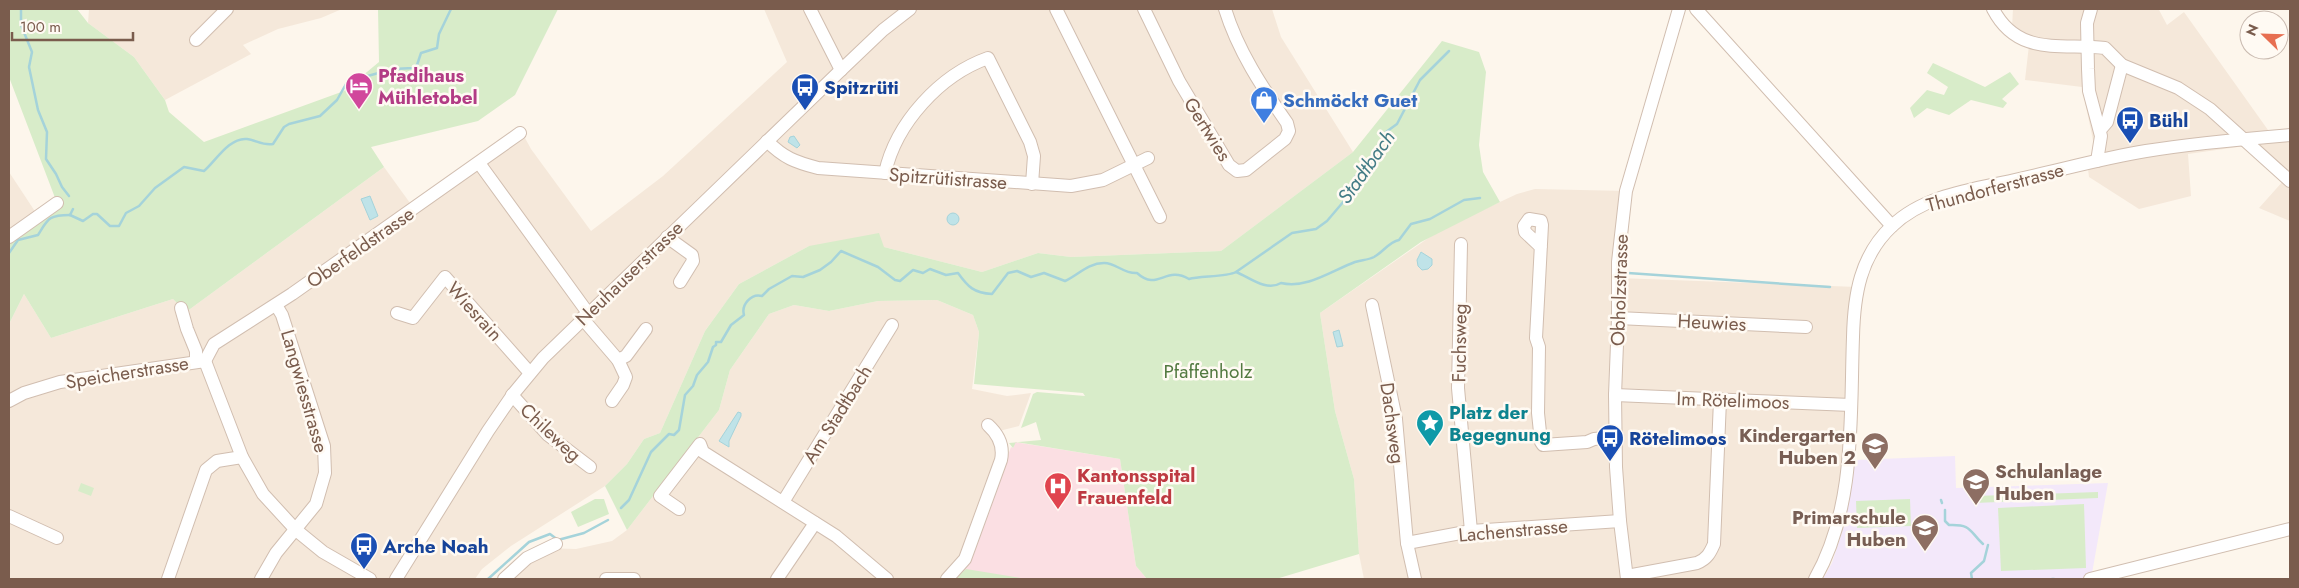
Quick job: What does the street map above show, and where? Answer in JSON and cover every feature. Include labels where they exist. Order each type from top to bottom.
[{"type":"street","points":[[196,40],[227,9]]},
{"type":"street","points":[[810,9],[840,70]]},
{"type":"street","name":"Neuhauserstrasse","points":[[396,579],[478,446],[512,395],[557,342],[840,70],[883,30],[910,9]]},
{"type":"street","points":[[1056,9],[1160,217]]},
{"type":"street","name":"Gertwies","points":[[1144,9],[1179,81],[1229,165],[1237,171],[1246,170],[1285,138],[1288,131],[1287,123],[1256,79],[1225,9]]},
{"type":"street","name":"Obholzstrasse","points":[[1627,578],[1620,521],[1615,437],[1618,262],[1624,200],[1679,9]]},
{"type":"street","points":[[1696,9],[1892,226]]},
{"type":"street","points":[[1992,9],[2005,27],[2019,38],[2030,43],[2108,50],[2122,65],[2188,93],[2244,139],[2290,181]]},
{"type":"street","points":[[2091,9],[2088,23],[2089,91],[2100,130],[2101,144],[2097,161]]},
{"type":"street","points":[[885,173],[888,158],[900,133],[929,98],[951,78],[974,63],[988,58],[1030,142],[1034,156],[1032,184]]},
{"type":"street","points":[[2100,130],[2107,122],[2122,65]]},
{"type":"street","name":"Oberfeldstrasse","points":[[200,361],[214,344],[276,305],[520,133]]},
{"type":"street","name":"Thundorferstrasse","points":[[1816,579],[1833,540],[1848,460],[1857,287],[1866,260],[1892,226],[1918,207],[1941,198],[2097,161],[2160,149],[2290,135]]},
{"type":"street","name":"Spitzrütistrasse","points":[[767,141],[779,153],[794,162],[818,168],[1071,186],[1104,180],[1148,158]]},
{"type":"street","points":[[479,163],[618,360],[626,377],[612,401]]},
{"type":"street","points":[[9,237],[57,203]]},
{"type":"street","points":[[667,237],[692,255],[693,261],[680,282]]},
{"type":"street","name":"Fuchsweg","points":[[1461,244],[1458,388],[1470,531]]},
{"type":"street","points":[[1540,247],[1536,338],[1539,347],[1538,413],[1541,442],[1544,445],[1587,442],[1594,439],[1615,437]]},
{"type":"street","name":"Wiesrain","points":[[397,313],[413,318],[445,277],[530,373]]},
{"type":"street","name":"Langwiesstrasse","points":[[261,579],[276,553],[311,512],[320,494],[325,457],[324,446],[282,315],[276,305]]},
{"type":"street","name":"Dachsweg","points":[[1372,305],[1396,419],[1407,543],[1414,579]]},
{"type":"street","points":[[180,308],[200,361]]},
{"type":"street","name":"Heuwies","points":[[1618,318],[1806,327]]},
{"type":"street","name":"Am Stadtbach","points":[[783,502],[892,325]]},
{"type":"street","points":[[618,360],[629,352],[646,329]]},
{"type":"street","name":"Speicherstrasse","points":[[9,401],[24,392],[60,382],[200,361],[242,457],[263,494],[296,530],[323,552],[370,579]]},
{"type":"street","name":"Chileweg","points":[[512,395],[548,435],[590,467]]},
{"type":"street","name":"Im Rötelimoos","points":[[1615,395],[1851,405]]},
{"type":"street","points":[[1627,578],[1697,563],[1706,559],[1709,554],[1714,544],[1720,400]]},
{"type":"street","points":[[947,579],[965,559],[1001,460],[1000,440],[988,425]]},
{"type":"street","points":[[679,509],[660,496],[700,444],[703,452],[850,547],[887,579]]},
{"type":"street","points":[[168,579],[206,470],[217,461],[242,457]]},
{"type":"street","points":[[9,516],[57,538]]},
{"type":"street","name":"Lachenstrasse","points":[[1407,543],[1470,531],[1620,521]]},
{"type":"street","points":[[777,579],[815,523]]},
{"type":"street","points":[[2090,579],[2290,529]]},
{"type":"street","points":[[504,579],[527,558],[556,544]]},
{"type":"street","points":[[606,579],[634,579]]},
{"type":"shaded area","points":[[89,9],[342,9],[321,18],[278,29],[243,45],[251,54],[165,100],[134,57],[88,23]]},
{"type":"shaded area","points":[[764,9],[1272,9],[1281,37],[1353,152],[1221,251],[1071,257],[1038,253],[982,272],[884,247],[809,246],[739,284],[705,331],[660,433],[644,439],[627,464],[605,486],[511,546],[482,569],[475,579],[9,579],[9,324],[24,294],[51,338],[173,299],[186,312],[384,167],[410,203],[519,127],[531,149],[591,231],[663,176],[787,62]]},
{"type":"shaded area","points":[[2013,9],[2159,10],[2167,25],[2184,12],[2268,130],[2270,143],[2290,141],[2290,221],[2259,208],[2284,180],[2245,146],[2188,154],[2191,196],[2139,209],[2089,177],[2088,169],[2095,150],[2082,87],[2025,80],[2029,45],[2012,28]]},
{"type":"shaded area","points":[[9,172],[38,216],[9,237]]},
{"type":"shaded area","points":[[1535,189],[1626,191],[1618,278],[1857,287],[1846,476],[1815,579],[1364,579],[1359,554],[1354,479],[1335,411],[1320,313],[1440,230],[1517,194]]},
{"type":"shaded area","points":[[937,300],[973,315],[979,332],[972,389],[1007,396],[1031,393],[1019,426],[999,431],[1002,438],[952,579],[501,579],[543,548],[576,549],[612,541],[627,530],[719,410],[730,370],[769,314],[794,305],[829,311],[878,301]]},
{"type":"shaded area","name":"Kantonsspital Frauenfeld","points":[[1015,442],[1120,459],[1136,566],[1147,579],[953,579],[970,561],[1011,447],[1013,448]]},
{"type":"shaded area","name":"Schulanlage Huben","points":[[1955,456],[1956,488],[2108,483],[2091,579],[1823,579],[1832,563],[1845,523],[1855,460]]},
{"type":"green space","points":[[9,9],[77,9],[88,23],[134,57],[165,100],[169,112],[204,142],[344,91],[379,62],[378,9],[558,9],[515,95],[478,121],[371,147],[384,167],[186,312],[173,299],[51,338],[24,294],[9,324],[9,242],[57,203],[9,77]]},
{"type":"green space","name":"Pfaffenholz","points":[[1442,41],[1479,52],[1486,72],[1479,145],[1483,172],[1500,202],[1421,242],[1320,313],[1335,411],[1354,479],[1359,554],[1276,579],[1147,579],[1136,566],[1120,459],[1017,442],[1041,440],[1036,422],[1021,428],[1033,394],[1037,392],[1085,396],[1083,393],[974,384],[979,332],[973,315],[937,300],[878,301],[829,311],[794,305],[769,314],[730,370],[719,410],[627,530],[605,486],[627,464],[644,439],[660,433],[705,331],[739,284],[809,246],[879,233],[884,247],[982,272],[1038,253],[1071,257],[1221,251],[1353,152]]},
{"type":"green space","points":[[1933,63],[1985,87],[2010,72],[2019,84],[2002,99],[2007,103],[2003,108],[1971,100],[1949,115],[1927,108],[1914,118],[1910,108],[1927,90],[1944,95],[1948,87],[1927,73]]},
{"type":"green space","points":[[1016,442],[1013,448],[1009,443]]},
{"type":"green space","points":[[81,483],[94,488],[91,496],[78,491]]},
{"type":"green space","points":[[2098,492],[2098,498],[1975,503],[1975,496]]},
{"type":"green space","points":[[595,499],[604,499],[609,514],[578,527],[571,512]]},
{"type":"green space","points":[[1910,499],[1911,526],[1857,528],[1856,501]]},
{"type":"green space","points":[[2084,504],[2086,568],[2001,571],[1998,508]]},
{"type":"green space","points":[[966,569],[1027,579],[954,579]]},
{"type":"water","points":[[794,136],[800,145],[797,148],[788,142],[790,137]]},
{"type":"water","points":[[370,196],[378,216],[370,220],[361,199]]},
{"type":"water","points":[[951,213],[955,213],[959,219],[955,225],[951,225],[947,221],[947,217]]},
{"type":"water","points":[[1421,252],[1432,259],[1432,265],[1428,269],[1422,270],[1418,266],[1417,260]]},
{"type":"water","points":[[1339,330],[1343,346],[1337,347],[1333,332]]},
{"type":"water","points":[[738,412],[741,413],[741,416],[729,441],[729,447],[719,441]]},
{"type":"waterway","points":[[21,9],[21,25],[32,52],[29,67],[38,110],[47,132],[46,159],[69,196]]},
{"type":"waterway","points":[[70,215],[83,221],[93,214],[97,214],[110,226],[119,226],[126,213],[139,206],[155,188],[184,167],[204,171],[228,146],[240,139],[273,144],[284,127],[289,124],[320,116],[337,100],[346,84],[353,80],[393,69],[413,68],[417,65],[421,53],[437,48],[439,34],[451,9]]},
{"type":"waterway","name":"Stadtbach","points":[[1236,272],[1292,233],[1316,229],[1327,221],[1344,201],[1355,177],[1374,160],[1386,132],[1397,124],[1420,80],[1449,51]]},
{"type":"waterway","name":"Stadtbach","points":[[621,508],[629,500],[651,452],[669,434],[674,435],[679,430],[685,395],[693,386],[697,375],[708,362],[716,342],[721,342],[731,325],[744,315],[745,304],[754,296],[762,296],[769,289],[792,276],[803,277],[820,270],[841,251],[878,267],[895,280],[900,281],[913,270],[923,273],[930,269],[946,275],[958,273],[976,291],[992,294],[1008,273],[1017,271],[1031,277],[1044,273],[1065,281],[1088,267],[1104,263],[1109,263],[1128,272],[1137,273],[1151,280],[1174,275],[1189,279],[1236,272],[1258,283],[1269,286],[1281,283],[1300,284],[1355,262],[1374,257],[1399,240],[1411,224],[1430,219],[1464,200],[1480,198]]},
{"type":"waterway","points":[[70,215],[73,209]]},
{"type":"waterway","points":[[9,253],[18,240],[38,235],[49,219],[70,215]]},
{"type":"waterway","points":[[1628,273],[1830,287]]},
{"type":"waterway","points":[[1945,510],[1945,521],[1949,525],[1966,527],[1983,544]]},
{"type":"waterway","name":"Stadtbach","points":[[488,579],[529,542],[550,534],[558,540],[584,533],[608,520]]},
{"type":"waterway","points":[[1972,579],[1971,573],[1984,561],[1988,545]]},
{"type":"place","name":"Pfadihaus Mühletobel","points":[[359,110]]},
{"type":"place","name":"Spitzrüti","points":[[805,111]]},
{"type":"place","name":"Schmöckt Guet","points":[[1264,124]]},
{"type":"place","name":"Bühl","points":[[2130,144]]},
{"type":"place","name":"Platz der Begegnung","points":[[1430,447]]},
{"type":"place","name":"Rötelimoos","points":[[1610,462]]},
{"type":"place","name":"Kindergarten Huben 2","points":[[1875,470]]},
{"type":"place","name":"Schulanlage Huben","points":[[1976,506]]},
{"type":"place","name":"Kantonsspital Frauenfeld","points":[[1058,510]]},
{"type":"place","name":"Primarschule Huben","points":[[1925,552]]},
{"type":"place","name":"Arche Noah","points":[[364,570]]}]
